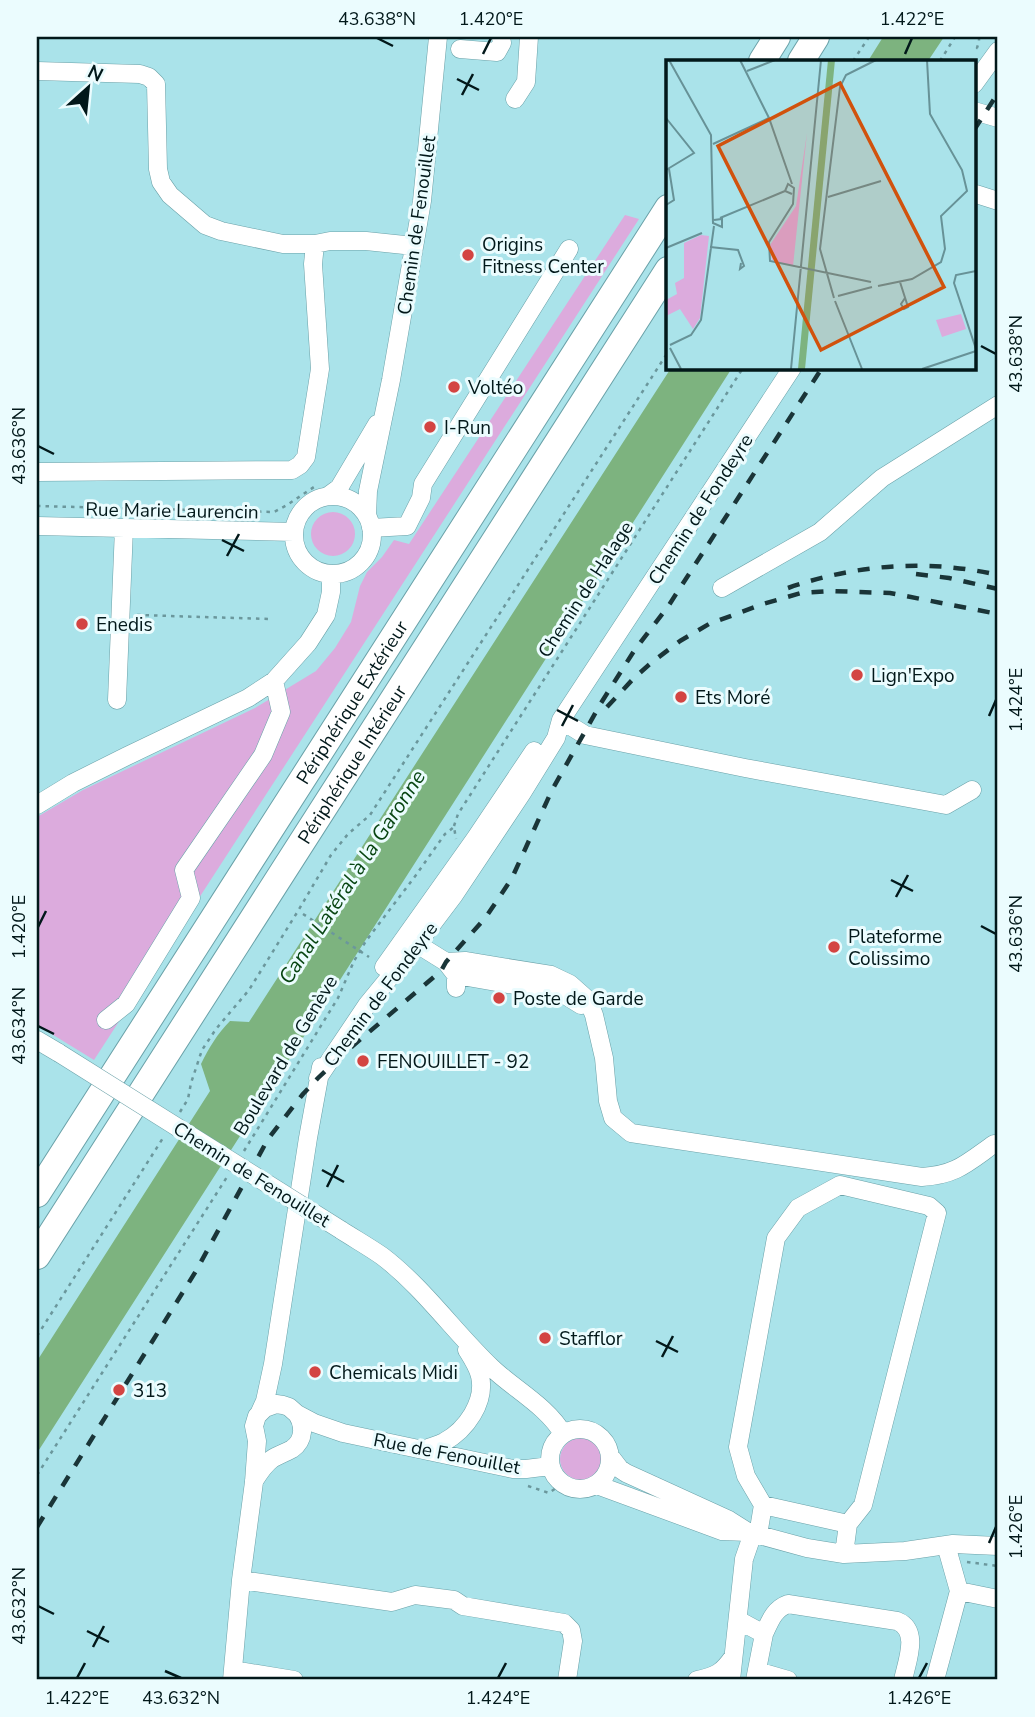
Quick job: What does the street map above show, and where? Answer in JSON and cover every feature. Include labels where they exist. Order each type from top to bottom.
[{"type":"highway","points":[[763,60],[777,37]]},
{"type":"highway","points":[[802,60],[816,37]]},
{"type":"highway","name":"Périphérique Extérieur","points":[[37,1194],[666,210]]},
{"type":"highway","name":"Périphérique Intérieur","points":[[37,1256],[666,272]]},
{"type":"street","name":"Chemin de Fenouillet","points":[[369,522],[368,491],[385,412],[422,201],[438,37]]},
{"type":"street","points":[[460,49],[497,51],[502,43],[501,37]]},
{"type":"street","points":[[515,100],[526,82],[529,37]]},
{"type":"street","points":[[976,60],[984,38]]},
{"type":"street","points":[[976,81],[998,51]]},
{"type":"street","points":[[37,71],[140,74],[149,77],[156,84],[158,169],[161,182],[170,195],[205,225],[220,231],[283,244],[366,241],[415,246]]},
{"type":"street","points":[[976,112],[998,118]]},
{"type":"street","points":[[976,194],[998,201]]},
{"type":"street","points":[[37,472],[292,470],[300,465],[306,457],[320,369],[314,244]]},
{"type":"street","points":[[369,522],[407,526],[421,498],[423,484],[569,249]]},
{"type":"street","name":"Chemin de Fondeyre","points":[[273,1364],[318,1078],[332,1040],[411,941],[475,839],[546,733],[561,720],[791,369]]},
{"type":"street","points":[[722,588],[820,532],[882,478],[998,405]]},
{"type":"street","name":"Chemin de Fenouillet","points":[[321,491],[339,488],[385,412]]},
{"type":"street","points":[[321,491],[355,503],[369,522],[371,542],[366,555],[357,565],[344,572],[331,574],[316,570],[303,561],[296,547],[293,532],[296,522],[301,512],[317,499],[321,491]]},
{"type":"street","name":"Rue Marie Laurencin","points":[[37,526],[293,532]]},
{"type":"street","points":[[117,700],[124,528]]},
{"type":"street","points":[[37,805],[127,756],[236,704],[274,681],[308,643],[326,615],[331,592],[331,574]]},
{"type":"street","points":[[106,1020],[126,1004],[191,898],[184,870],[263,755],[281,712],[274,681]]},
{"type":"street","points":[[561,720],[585,736],[946,805],[972,790]]},
{"type":"street","points":[[411,941],[453,975],[465,961],[551,975],[570,984],[588,1000],[594,1015],[613,1118],[631,1133],[922,1177],[942,1176],[962,1167],[994,1144]]},
{"type":"street","name":"Chemin de Fenouillet","points":[[37,1040],[389,1262],[491,1367],[550,1416],[563,1434]]},
{"type":"street","points":[[844,1554],[848,1524],[863,1505],[937,1213],[929,1206],[840,1185],[797,1208],[776,1238],[738,1447],[746,1476],[763,1505],[848,1524]]},
{"type":"street","name":"Chemin de Fenouillet","points":[[423,1450],[445,1441],[459,1431],[476,1409],[480,1376],[453,1326]]},
{"type":"street","points":[[273,1364],[279,1390],[302,1424],[299,1441]]},
{"type":"street","points":[[273,1364],[265,1401],[254,1426],[257,1441],[254,1482],[241,1580],[233,1675],[294,1680]]},
{"type":"street","points":[[260,1412],[276,1404],[293,1410]]},
{"type":"street","name":"Rue de Fenouillet","points":[[293,1410],[314,1423],[343,1433],[513,1469],[550,1466]]},
{"type":"street","points":[[610,1456],[606,1476],[597,1485],[584,1490],[566,1487],[556,1478],[550,1466],[552,1448],[563,1434],[579,1429],[590,1431],[604,1441],[610,1456],[626,1473],[753,1533]]},
{"type":"street","name":"Rue de Fenouillet","points":[[254,1482],[267,1464],[299,1441],[313,1436],[343,1433]]},
{"type":"street","points":[[257,1441],[265,1449],[282,1452]]},
{"type":"street","points":[[597,1485],[722,1531],[753,1533],[807,1548],[844,1554],[905,1551],[946,1545],[998,1546]]},
{"type":"street","points":[[731,1680],[744,1559],[763,1505]]},
{"type":"street","points":[[935,1680],[959,1591],[946,1545]]},
{"type":"street","points":[[241,1580],[392,1602],[415,1595],[454,1600],[463,1606],[564,1623],[571,1630],[573,1641],[566,1680]]},
{"type":"street","points":[[959,1591],[998,1600]]},
{"type":"street","points":[[788,1680],[756,1676],[764,1634],[775,1613],[788,1604],[903,1623],[911,1640],[903,1680]]},
{"type":"street","points":[[738,1620],[764,1634]]},
{"type":"street","points":[[696,1680],[718,1675],[733,1657]]},
{"type":"path","points":[[854,60],[869,37]]},
{"type":"path","points":[[941,60],[955,37]]},
{"type":"path","points":[[375,957],[369,957],[298,911],[331,855],[348,834],[370,815],[666,354]]},
{"type":"path","name":"Chemin de Halage","points":[[454,827],[458,814],[742,369]]},
{"type":"path","name":"Rue Marie Laurencin","points":[[37,506],[274,512],[321,491]]},
{"type":"path","points":[[120,615],[270,619]]},
{"type":"path","points":[[454,827],[456,842]]},
{"type":"path","name":"Boulevard de Genève","points":[[243,1153],[338,998],[366,940],[445,834],[454,827]]},
{"type":"path","points":[[37,1475],[228,1177]]},
{"type":"shaded area","points":[[625,215],[639,219],[94,1060],[37,1025],[37,817],[83,790],[255,708],[316,671],[351,622],[360,586],[367,572],[394,540],[409,544]]},
{"type":"shaded area","points":[[333,512],[342,513],[349,518],[354,525],[354,543],[349,550],[342,555],[333,556],[324,555],[317,550],[312,543],[311,534],[312,525],[317,518],[324,513]]},
{"type":"shaded area","points":[[581,1438],[596,1444],[602,1459],[596,1474],[581,1480],[566,1474],[560,1459],[566,1444]]},
{"type":"water","points":[[883,37],[944,37],[929,60],[869,60]]},
{"type":"water","name":"Canal Latéral à la Garonne","points":[[670,369],[731,369],[37,1453],[37,1361],[210,1091],[201,1064],[210,1047],[230,1021],[249,1022]]},
{"type":"railway","points":[[976,127],[998,93]]},
{"type":"railway","points":[[37,1527],[196,1271],[268,1139],[318,1078],[441,971],[486,917],[512,878],[552,790],[601,703],[634,651],[669,605],[821,369]]},
{"type":"railway","points":[[788,588],[840,574],[893,566],[945,567],[998,575]]},
{"type":"railway","points":[[916,574],[998,589]]},
{"type":"railway","points":[[607,707],[634,678],[680,641],[709,624],[801,593],[890,593],[998,614]]},
{"type":"place","name":"Origins Fitness Center","points":[[468,255]]},
{"type":"place","name":"Voltéo","points":[[454,387]]},
{"type":"place","name":"I-Run","points":[[430,427]]},
{"type":"place","name":"Enedis","points":[[82,624]]},
{"type":"place","name":"Lign'Expo","points":[[857,675]]},
{"type":"place","name":"Ets Moré","points":[[681,697]]},
{"type":"place","name":"Plateforme Colissimo","points":[[834,947]]},
{"type":"place","name":"Poste de Garde","points":[[499,998]]},
{"type":"place","name":"FENOUILLET - 92","points":[[363,1061]]},
{"type":"place","name":"Stafflor","points":[[545,1338]]},
{"type":"place","name":"Chemicals Midi","points":[[315,1372]]},
{"type":"place","name":"313","points":[[119,1390]]}]
